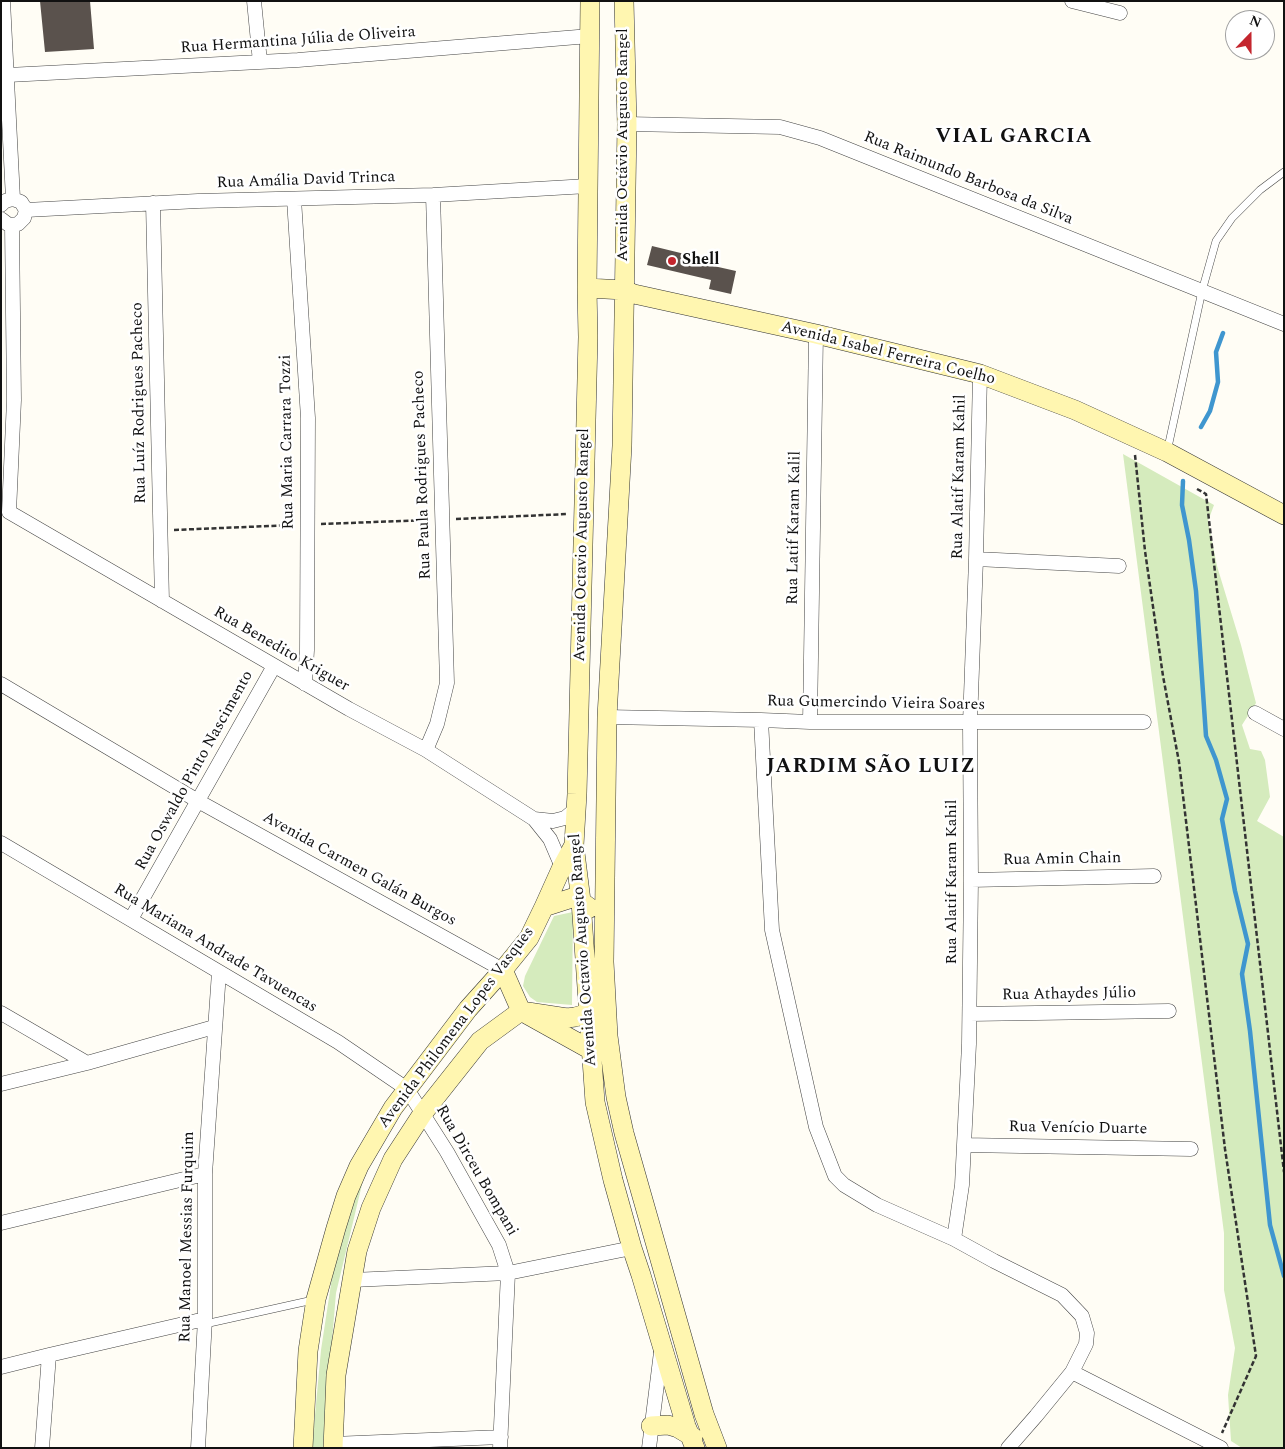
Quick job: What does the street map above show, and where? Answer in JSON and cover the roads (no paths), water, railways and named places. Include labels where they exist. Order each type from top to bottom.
[{"type":"main road","points":[[587,288],[590,1]]},
{"type":"main road","name":"Avenida Octávio Augusto Rangel","points":[[624,1],[627,124],[624,290]]},
{"type":"main road","name":"Avenida Isabel Ferreira Coelho","points":[[587,288],[624,290],[634,294],[816,334],[980,374],[1075,410],[1167,452],[1284,515]]},
{"type":"main road","name":"Avenida Octavio Augusto Rangel","points":[[587,288],[588,337],[584,514],[574,845],[582,901],[595,1102],[613,1180],[632,1248],[642,1275],[692,1441]]},
{"type":"main road","name":"Avenida Octavio Augusto Rangel","points":[[624,290],[622,446],[607,717],[604,962],[608,1036],[616,1097],[624,1133],[704,1414],[717,1448]]},
{"type":"main road","name":"Avenida Philomena Lopes Vasques","points":[[303,1448],[308,1351],[316,1299],[346,1196],[359,1166],[393,1108],[468,1009],[503,970],[528,938],[574,845]]},
{"type":"main road","points":[[521,1011],[567,1018],[589,1013],[597,1003],[604,962],[595,918],[590,907],[575,897],[544,907]]},
{"type":"main road","points":[[503,970],[521,1011],[591,1050]]},
{"type":"main road","name":"Avenida Philomena Lopes Vasques","points":[[333,1446],[336,1375],[357,1250],[371,1208],[394,1158],[422,1114],[480,1041],[521,1011]]},
{"type":"main road","points":[[651,1426],[668,1425],[705,1448]]},
{"type":"street","points":[[3,1],[8,75],[7,202],[21,202],[26,210],[24,218],[18,224],[5,223],[14,354],[14,400],[5,514]]},
{"type":"street","points":[[254,1],[260,62]]},
{"type":"street","points":[[1072,1],[1120,13]]},
{"type":"street","name":"Rua Hermantina Júlia de Oliveira","points":[[8,75],[260,62],[590,36]]},
{"type":"street","name":"Rua Raimundo Barbosa da Silva","points":[[627,124],[780,127],[820,138],[1203,291],[1250,312],[1284,324]]},
{"type":"street","name":"Rua Amália David Trinca","points":[[26,210],[153,203],[433,194],[588,186]]},
{"type":"street","name":"Rua Paula Rodrigues Pacheco","points":[[426,750],[437,724],[447,683],[433,194]]},
{"type":"street","name":"Rua Maria Carrara Tozzi","points":[[294,199],[308,418],[307,650],[305,684]]},
{"type":"street","name":"Rua Luíz Rodrigues Pacheco","points":[[153,203],[162,601]]},
{"type":"street","name":"Rua Latif Karam Kalil","points":[[810,722],[816,334]]},
{"type":"street","points":[[1,361],[14,354]]},
{"type":"street","name":"Rua Alatif Karam Kahil","points":[[954,1239],[962,1185],[970,1044],[970,723],[980,374]]},
{"type":"street","name":"Rua Benedito Kriguer","points":[[5,514],[162,601],[349,710],[426,750],[534,819],[550,839],[562,867]]},
{"type":"street","points":[[976,559],[1119,566]]},
{"type":"street","name":"Rua Oswaldo Pinto Nascimento","points":[[131,919],[274,666]]},
{"type":"street","name":"Avenida Carmen Galán Burgos","points":[[1,684],[198,801],[503,970]]},
{"type":"street","points":[[1255,713],[1284,729]]},
{"type":"street","name":"Rua Gumercindo Vieira Soares","points":[[607,717],[810,722],[1144,722]]},
{"type":"street","points":[[762,720],[772,930],[816,1127],[835,1176],[844,1186],[877,1205],[954,1239],[994,1262],[1062,1295],[1082,1316],[1087,1333],[1086,1344],[1072,1372],[1008,1448]]},
{"type":"street","points":[[534,819],[553,821],[565,818],[576,809]]},
{"type":"street","name":"Rua Mariana Andrade Tavuencas","points":[[1,843],[338,1042],[407,1090]]},
{"type":"street","name":"Rua Amin Chain","points":[[971,880],[1154,876]]},
{"type":"street","name":"Rua Manoel Messias Furquim","points":[[198,1448],[205,1322],[205,1174],[219,972]]},
{"type":"street","name":"Rua Athaydes Júlio","points":[[970,1014],[1169,1011]]},
{"type":"street","points":[[1,1013],[87,1063]]},
{"type":"street","points":[[1,1084],[87,1063],[214,1027]]},
{"type":"street","name":"Rua Dirceu Bompani","points":[[407,1090],[448,1152],[499,1245],[508,1273]]},
{"type":"street","name":"Rua Venício Duarte","points":[[964,1145],[1191,1148]]},
{"type":"street","points":[[1,1223],[205,1174]]},
{"type":"street","points":[[352,1280],[508,1273],[632,1248]]},
{"type":"street","points":[[333,1446],[501,1443],[508,1273]]},
{"type":"street","points":[[1,1367],[49,1354],[205,1322]]},
{"type":"street","points":[[649,1448],[662,1345]]},
{"type":"street","points":[[42,1448],[49,1354]]},
{"type":"street","points":[[1072,1372],[1219,1446]]},
{"type":"lane","points":[[1167,452],[1216,241],[1232,218],[1260,190],[1284,172]]},
{"type":"lane","points":[[205,1322],[316,1299]]},
{"type":"waterway","points":[[1201,427],[1210,411],[1218,382],[1216,352],[1223,333]]},
{"type":"waterway","points":[[1183,481],[1182,505],[1196,591],[1206,736],[1216,760],[1227,799],[1222,819],[1235,891],[1248,944],[1242,974],[1250,1031],[1270,1225],[1284,1276]]},
{"type":"place","name":"Shell","points":[[672,261]]},
{"type":"district","name":"VIAL GARCIA","points":[[1014,138]]},
{"type":"district","name":"JARDIM SÃO LUIZ","points":[[871,768]]}]
